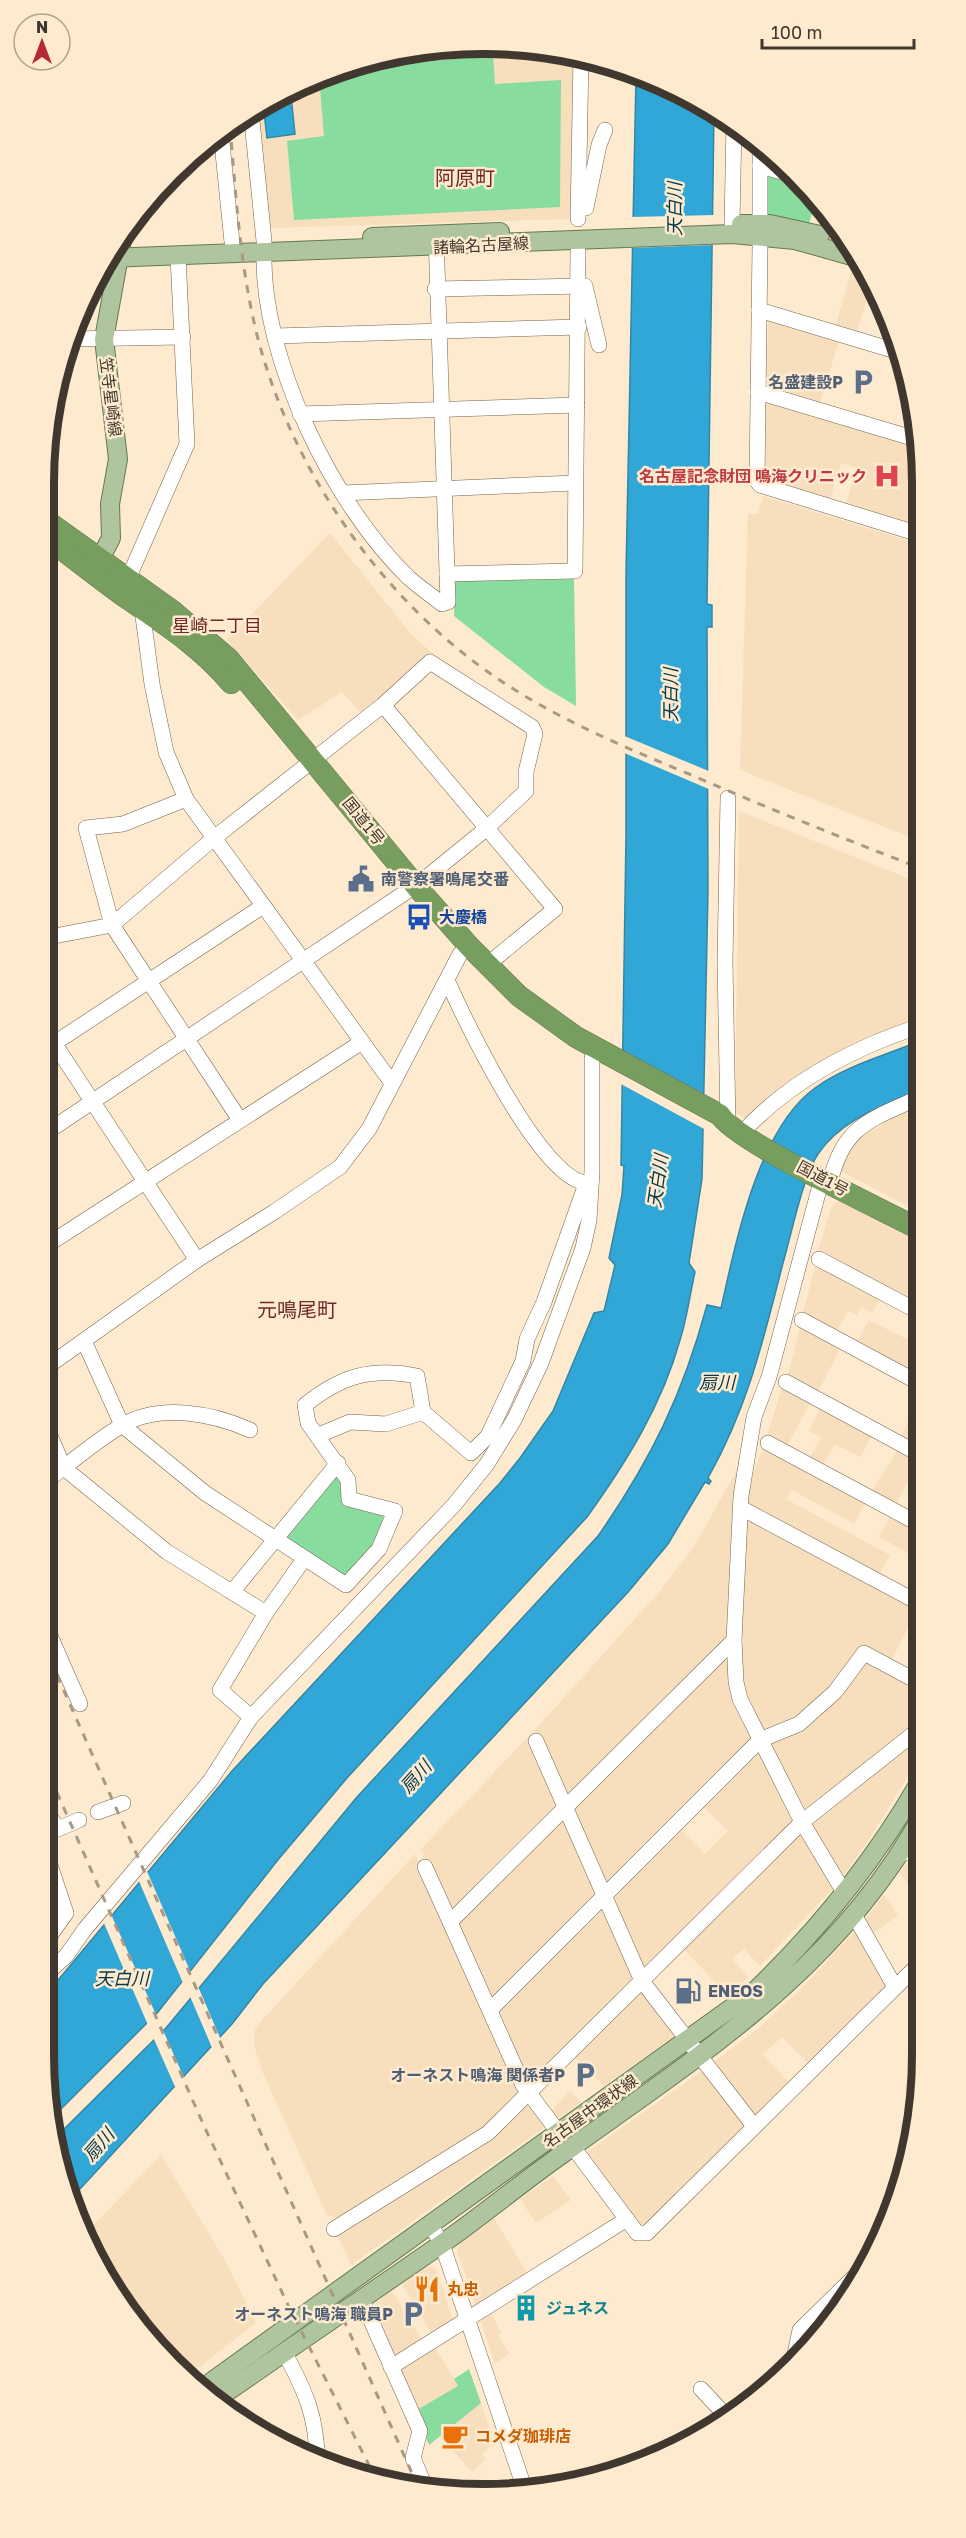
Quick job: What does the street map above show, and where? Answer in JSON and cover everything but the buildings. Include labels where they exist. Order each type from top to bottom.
[{"type":"highway","name":"国道1号","points":[[54,526],[205,635],[228,658],[411,889],[528,1018],[571,1047],[595,1056],[912,1225]]},
{"type":"highway","name":"国道1号","points":[[54,543],[142,609],[166,623],[218,667],[309,763]]},
{"type":"highway","name":"国道1号","points":[[464,950],[488,965],[519,996],[595,1056]]},
{"type":"main road","name":"諸輪名古屋線","points":[[123,249],[178,256],[264,246],[435,241],[730,228],[770,224],[796,228],[836,240]]},
{"type":"main road","name":"諸輪名古屋線","points":[[730,228],[795,240],[846,254]]},
{"type":"main road","name":"諸輪名古屋線","points":[[124,248],[232,242],[264,246]]},
{"type":"main road","name":"笠寺星崎線","points":[[100,559],[111,538],[110,504],[118,459],[104,339],[115,262]]},
{"type":"main road","name":"名古屋中環状線","points":[[208,2384],[755,1991],[798,1949],[845,1893],[895,1824],[912,1795]]},
{"type":"main road","name":"名古屋中環状線","points":[[222,2395],[441,2244],[573,2146],[701,2057],[765,2006],[822,1950],[898,1855],[912,1832]]},
{"type":"street","points":[[581,66],[578,214],[586,208],[599,145],[605,130]]},
{"type":"street","points":[[252,122],[264,246],[263,274],[275,336],[300,414],[342,493],[366,527],[409,578],[441,604],[448,602],[435,241]]},
{"type":"street","points":[[730,228],[734,135]]},
{"type":"street","points":[[222,143],[232,242]]},
{"type":"street","points":[[760,155],[760,214]]},
{"type":"street","points":[[760,166],[777,171]]},
{"type":"street","points":[[760,246],[757,481],[760,485],[912,532]]},
{"type":"street","points":[[447,574],[575,571],[578,250]]},
{"type":"street","points":[[178,256],[187,444],[128,579],[142,609],[152,684],[166,752],[186,799],[392,1083]]},
{"type":"street","points":[[435,289],[585,286],[599,345]]},
{"type":"street","points":[[759,310],[890,349]]},
{"type":"street","points":[[275,336],[579,327]]},
{"type":"street","points":[[79,339],[183,338]]},
{"type":"street","points":[[758,392],[909,437]]},
{"type":"street","points":[[300,414],[577,405]]},
{"type":"street","points":[[342,493],[575,483]]},
{"type":"street","points":[[54,936],[112,925],[214,838],[383,705],[430,662],[532,728],[535,734],[526,772],[526,791],[487,828],[411,889],[54,1127]]},
{"type":"street","points":[[383,705],[555,909],[488,965]]},
{"type":"street","points":[[728,798],[725,962],[732,1128]]},
{"type":"street","points":[[186,799],[123,824],[86,828],[112,925],[240,1120]]},
{"type":"street","points":[[54,1044],[263,906]]},
{"type":"street","points":[[54,1362],[197,1260],[340,1167],[369,1129],[464,950]]},
{"type":"street","points":[[447,980],[514,1109],[548,1157],[569,1178],[588,1183]]},
{"type":"street","points":[[732,1128],[814,1074],[874,1043],[912,1029]]},
{"type":"street","points":[[54,1240],[362,1042]]},
{"type":"street","points":[[54,1053],[92,1102],[197,1260]]},
{"type":"street","points":[[54,1967],[66,1956],[85,1929],[210,1781],[251,1717],[454,1505],[487,1464],[514,1420],[541,1363],[583,1248],[589,1220],[588,1183],[595,1056]]},
{"type":"street","points":[[845,1893],[802,1822],[760,1740],[736,1682],[734,1640],[741,1508],[754,1417],[769,1377],[823,1178],[843,1143],[853,1132],[912,1101]]},
{"type":"street","points":[[84,1341],[122,1425],[205,1493],[346,1585],[379,1549],[395,1511],[349,1499],[348,1480],[319,1435],[308,1423],[305,1405],[328,1387],[364,1373],[394,1371],[417,1376],[423,1412],[471,1453],[488,1436],[523,1361],[527,1339],[544,1302],[588,1183]]},
{"type":"street","points":[[819,1259],[912,1308]]},
{"type":"street","points":[[802,1320],[912,1379]]},
{"type":"street","points":[[786,1382],[912,1450]]},
{"type":"street","points":[[319,1435],[350,1422],[386,1424],[423,1412]]},
{"type":"street","points":[[54,1476],[122,1425],[151,1414],[198,1414],[225,1419],[250,1430]]},
{"type":"street","points":[[768,1443],[912,1520]]},
{"type":"street","points":[[54,1445],[64,1468],[167,1552],[266,1613]]},
{"type":"street","points":[[232,1592],[338,1463]]},
{"type":"street","points":[[741,1508],[912,1599]]},
{"type":"street","points":[[251,1717],[220,1690],[266,1613],[304,1559]]},
{"type":"street","points":[[450,1922],[734,1640]]},
{"type":"street","points":[[54,1645],[80,1704]]},
{"type":"street","points":[[490,2010],[760,1740],[800,1724],[835,1692],[864,1653],[912,1679]]},
{"type":"street","points":[[334,2229],[488,2133],[802,1822],[912,1736]]},
{"type":"street","points":[[536,1741],[642,1981],[754,2126]]},
{"type":"street","points":[[98,1812],[123,1803]]},
{"type":"street","points":[[54,1823],[58,1829],[79,1820]]},
{"type":"street","points":[[898,1855],[912,1850]]},
{"type":"street","points":[[425,1867],[528,2094],[559,2133]]},
{"type":"street","points":[[54,1877],[66,1913]]},
{"type":"street","points":[[54,1924],[66,1913]]},
{"type":"street","points":[[54,1930],[66,1913]]},
{"type":"street","points":[[853,1913],[895,1987]]},
{"type":"street","points":[[573,2146],[637,2233],[647,2233],[912,1971]]},
{"type":"street","points":[[391,2367],[627,2219]]},
{"type":"street","points":[[431,2226],[441,2244],[522,2482]]},
{"type":"street","points":[[796,2348],[800,2330],[844,2287]]},
{"type":"street","points":[[361,2298],[420,2431],[412,2457],[422,2479]]},
{"type":"street","points":[[284,2352],[300,2381],[317,2430],[317,2450]]},
{"type":"street","points":[[701,2389],[722,2411]]},
{"type":"shaded area","points":[[483,54],[511,55],[574,64],[571,219],[268,228],[255,120],[293,98],[345,77],[399,62],[427,58]]},
{"type":"shaded area","points":[[853,266],[868,294],[856,334],[835,328]]},
{"type":"shaded area","points":[[772,318],[840,338],[819,405],[770,389],[767,385],[768,321]]},
{"type":"shaded area","points":[[770,401],[910,442],[912,524],[909,526],[845,507],[857,468],[841,463],[829,502],[768,483],[766,478],[766,405]]},
{"type":"shaded area","points":[[763,496],[912,542],[912,838],[740,770],[748,514],[758,514]]},
{"type":"shaded area","points":[[330,533],[410,633],[434,655],[363,715],[342,692],[298,720],[227,640]]},
{"type":"shaded area","points":[[739,811],[912,880],[912,1026],[747,1119],[735,1113]]},
{"type":"shaded area","points":[[912,1107],[912,1208],[841,1171],[841,1162],[856,1139]]},
{"type":"shaded area","points":[[840,1199],[912,1237],[912,1305],[817,1255],[831,1208]]},
{"type":"shaded area","points":[[816,1262],[881,1297],[872,1313],[861,1307],[857,1315],[848,1311],[835,1335],[802,1317]]},
{"type":"shaded area","points":[[869,1320],[912,1342],[912,1357],[905,1371],[855,1345]]},
{"type":"shaded area","points":[[801,1323],[842,1345],[817,1394],[787,1379]]},
{"type":"shaded area","points":[[783,1385],[812,1400],[785,1449],[766,1439]]},
{"type":"shaded area","points":[[822,1405],[873,1433],[860,1457],[835,1444],[821,1469],[808,1461],[821,1437],[809,1431]]},
{"type":"shaded area","points":[[912,1415],[912,1446],[899,1439]]},
{"type":"shaded area","points":[[764,1445],[867,1500],[854,1524],[792,1490],[786,1499],[890,1555],[878,1577],[746,1506],[750,1482]]},
{"type":"shaded area","points":[[900,1447],[912,1453],[912,1486],[907,1483],[895,1507],[870,1494]]},
{"type":"shaded area","points":[[744,1457],[731,1638],[569,1797],[564,1797],[534,1731],[659,1592],[694,1547]]},
{"type":"shaded area","points":[[892,1513],[912,1524],[912,1555],[879,1537]]},
{"type":"shaded area","points":[[751,1516],[912,1602],[912,1620],[890,1663],[864,1649],[799,1722],[762,1736],[739,1680],[744,1520]]},
{"type":"shaded area","points":[[864,1656],[912,1682],[912,1727],[807,1811],[799,1811],[764,1741],[801,1726]]},
{"type":"shaded area","points":[[720,1658],[731,1662],[755,1739],[604,1886],[572,1807]]},
{"type":"shaded area","points":[[529,1736],[559,1803],[454,1912],[449,1911],[421,1849]]},
{"type":"shaded area","points":[[912,1743],[912,1769],[870,1838],[840,1880],[809,1823]]},
{"type":"shaded area","points":[[755,1750],[762,1750],[794,1820],[645,1969],[639,1968],[609,1895],[678,1827],[705,1854],[728,1831],[701,1804]]},
{"type":"shaded area","points":[[560,1819],[566,1819],[599,1893],[489,2001],[457,1921]]},
{"type":"shaded area","points":[[799,1833],[804,1833],[835,1886],[760,1966],[744,1949],[732,1959],[749,1977],[727,1995],[683,1948]]},
{"type":"shaded area","points":[[415,1854],[522,2091],[485,2129],[341,2219],[327,2215],[262,2071],[254,2045],[255,2028]]},
{"type":"shaded area","points":[[912,1858],[912,1890],[900,1873]]},
{"type":"shaded area","points":[[884,1895],[898,1915],[870,1936],[863,1922]]},
{"type":"shaded area","points":[[600,1904],[635,1980],[530,2084],[495,2009]]},
{"type":"shaded area","points":[[857,1929],[889,1988],[810,2065],[782,2037],[763,2054],[790,2084],[757,2118],[711,2064],[759,2028],[803,1987]]},
{"type":"shaded area","points":[[640,1991],[678,2033],[604,2086],[575,2057]]},
{"type":"shaded area","points":[[705,2069],[748,2125],[646,2229],[640,2229],[583,2155]]},
{"type":"shaded area","points":[[570,2091],[581,2102],[556,2120],[550,2112]]},
{"type":"shaded area","points":[[526,2106],[531,2106],[548,2125],[351,2265],[338,2235]]},
{"type":"shaded area","points":[[161,2155],[225,2260],[256,2323],[194,2372],[160,2338],[126,2293],[111,2270],[91,2228]]},
{"type":"shaded area","points":[[553,2176],[571,2200],[536,2223],[520,2199]]},
{"type":"shaded area","points":[[494,2218],[529,2276],[477,2309],[457,2250],[460,2243]]},
{"type":"shaded area","points":[[427,2266],[436,2269],[454,2324],[434,2337],[402,2284]]},
{"type":"shaded area","points":[[392,2291],[424,2343],[393,2362],[370,2307]]},
{"type":"shaded area","points":[[489,2309],[501,2333],[498,2336],[510,2353],[495,2364],[479,2315]]},
{"type":"shaded area","points":[[433,2344],[458,2386],[415,2411],[398,2366]]},
{"type":"shaded area","points":[[481,2403],[494,2442],[482,2454],[486,2459],[472,2472],[440,2436]]},
{"type":"green space","points":[[493,55],[495,84],[561,80],[560,207],[294,220],[287,141],[324,136],[322,86],[383,66]]},
{"type":"green space","points":[[772,174],[782,176],[806,200],[813,210],[809,223],[768,215],[768,176]]},
{"type":"green space","points":[[574,579],[576,706],[544,687],[454,616],[455,581]]},
{"type":"green space","points":[[333,1473],[343,1475],[344,1503],[384,1515],[374,1546],[343,1577],[282,1536]]},
{"type":"green space","points":[[469,2369],[481,2403],[429,2445],[415,2411],[458,2386],[454,2379]]},
{"type":"water","name":"天白川","points":[[636,83],[673,98],[714,121],[707,604],[712,605],[712,627],[707,627],[708,891],[702,1179],[689,1263],[695,1272],[687,1315],[672,1364],[653,1410],[629,1454],[587,1517],[347,1778],[277,1861],[158,2012],[58,2112],[54,2055],[54,1985],[232,1771],[500,1483],[553,1411],[594,1313],[604,1311],[615,1265],[609,1258],[622,1195],[624,1166],[621,1165],[626,835],[626,574]]},
{"type":"water","points":[[291,99],[295,134],[267,138],[264,114]]},
{"type":"water","name":"扇川","points":[[912,1044],[912,1093],[851,1123],[839,1131],[818,1154],[807,1177],[761,1347],[734,1425],[708,1478],[711,1481],[709,1484],[705,1482],[668,1544],[629,1591],[263,1984],[232,2024],[77,2192],[61,2132],[166,2028],[357,1797],[598,1536],[634,1480],[663,1425],[687,1368],[707,1305],[721,1308],[742,1220],[764,1158],[778,1130],[795,1107],[815,1088],[839,1073]]},
{"type":"pier","points":[[715,215],[714,245],[630,248],[630,217]]},
{"type":"pier","points":[[622,735],[711,772],[711,790],[622,752]]},
{"type":"pier","points":[[620,1052],[706,1098],[706,1130],[619,1083]]},
{"type":"pier","points":[[146,1869],[191,1973],[183,1983],[138,1879]]},
{"type":"pier","points":[[110,1912],[157,2017],[148,2025],[103,1921]]},
{"type":"pier","points":[[197,1984],[221,2040],[213,2050],[189,1994]]},
{"type":"pier","points":[[162,2028],[185,2080],[176,2089],[153,2037]]},
{"type":"railway","points":[[231,136],[246,283],[257,335],[273,386],[293,436],[318,484],[348,530],[381,573],[418,613],[458,649],[501,681],[569,720],[746,798],[912,865]]},
{"type":"railway","points":[[54,1668],[414,2478]]},
{"type":"railway","points":[[54,1786],[204,2126],[288,2305],[371,2469]]},
{"type":"place","name":"名盛建設P","points":[[863,382]]},
{"type":"place","name":"名古屋記念財団 鳴海クリニック","points":[[887,476]]},
{"type":"place","name":"南警察署鳴尾交番","points":[[361,879]]},
{"type":"place","name":"大慶橋","points":[[419,917]]},
{"type":"place","name":"ENEOS","points":[[688,1991]]},
{"type":"place","name":"オーネスト鳴海 関係者P","points":[[585,2075]]},
{"type":"place","name":"丸忠","points":[[427,2289]]},
{"type":"place","name":"ジュネス","points":[[526,2308]]},
{"type":"place","name":"オーネスト鳴海 職員P","points":[[413,2314]]},
{"type":"place","name":"コメダ珈琲店","points":[[455,2436]]},
{"type":"district","name":"阿原町","points":[[465,178]]},
{"type":"district","name":"星崎二丁目","points":[[217,626]]},
{"type":"district","name":"元鳴尾町","points":[[297,1310]]}]
